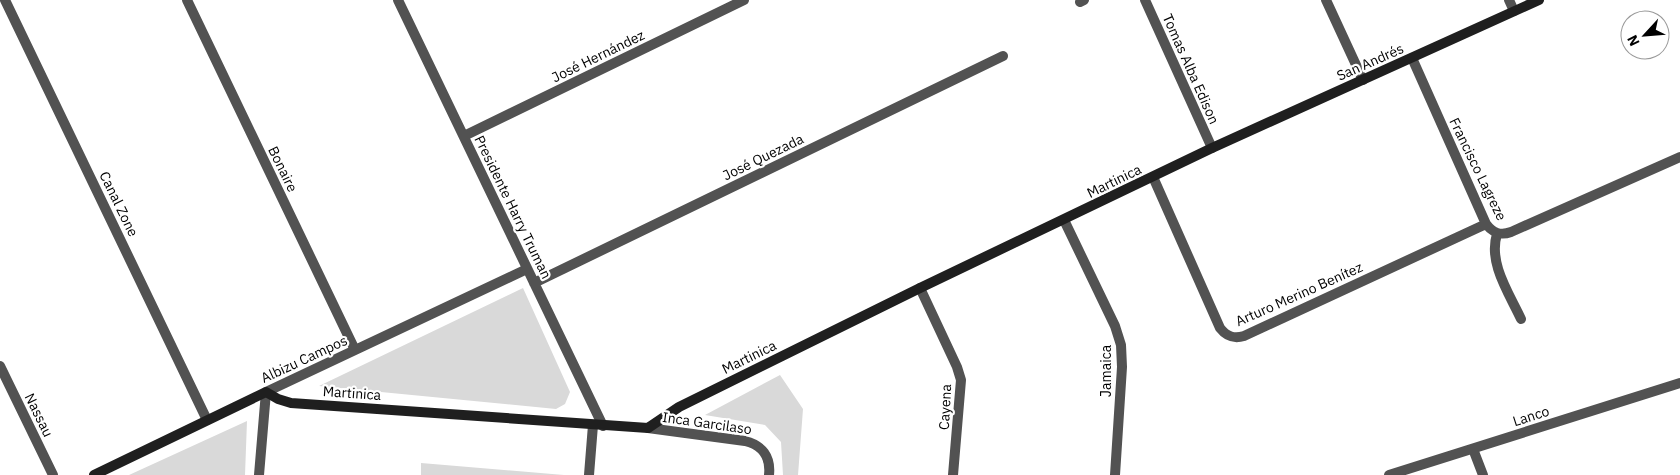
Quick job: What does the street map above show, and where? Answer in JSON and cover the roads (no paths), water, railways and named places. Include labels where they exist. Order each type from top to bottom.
[{"type":"street","name":"Canal Zone","points":[[5,0],[208,420]]},
{"type":"street","name":"Bonaire","points":[[187,0],[355,350]]},
{"type":"street","name":"Presidente Harry Truman","points":[[398,0],[534,283],[598,425]]},
{"type":"street","name":"José Hernández","points":[[464,136],[744,0]]},
{"type":"street","name":"Tomas Alba Edison","points":[[1145,0],[1212,148]]},
{"type":"street","points":[[1326,0],[1363,80]]},
{"type":"street","points":[[1509,0],[1514,11]]},
{"type":"street","name":"San Andrés","points":[[1212,148],[1539,0]]},
{"type":"street","name":"José Quezada","points":[[534,283],[1003,56]]},
{"type":"street","name":"Francisco Lagreze","points":[[1412,58],[1486,224],[1497,234],[1494,258],[1521,319]]},
{"type":"street","name":"Martinica","points":[[266,392],[278,399],[291,403],[648,428],[679,407],[920,288],[1212,148]]},
{"type":"street","points":[[1497,234],[1511,232],[1680,157]]},
{"type":"street","name":"Arturo Merino Benítez","points":[[1153,177],[1220,328],[1231,337],[1244,336],[1486,224]]},
{"type":"street","name":"Jamaica","points":[[1064,220],[1115,326],[1121,345],[1122,362],[1115,475]]},
{"type":"street","name":"Albizu Campos","points":[[94,475],[527,269]]},
{"type":"street","name":"Cayena","points":[[920,288],[957,367],[961,380],[953,475]]},
{"type":"street","name":"Nassau","points":[[0,366],[53,475]]},
{"type":"street","name":"Lanco","points":[[1389,475],[1680,383]]},
{"type":"street","points":[[259,475],[266,392]]},
{"type":"street","points":[[589,475],[598,425]]},
{"type":"street","name":"Inca Garcilaso","points":[[648,428],[755,444],[763,450],[768,458],[769,475]]},
{"type":"street","points":[[1474,449],[1483,475]]}]
